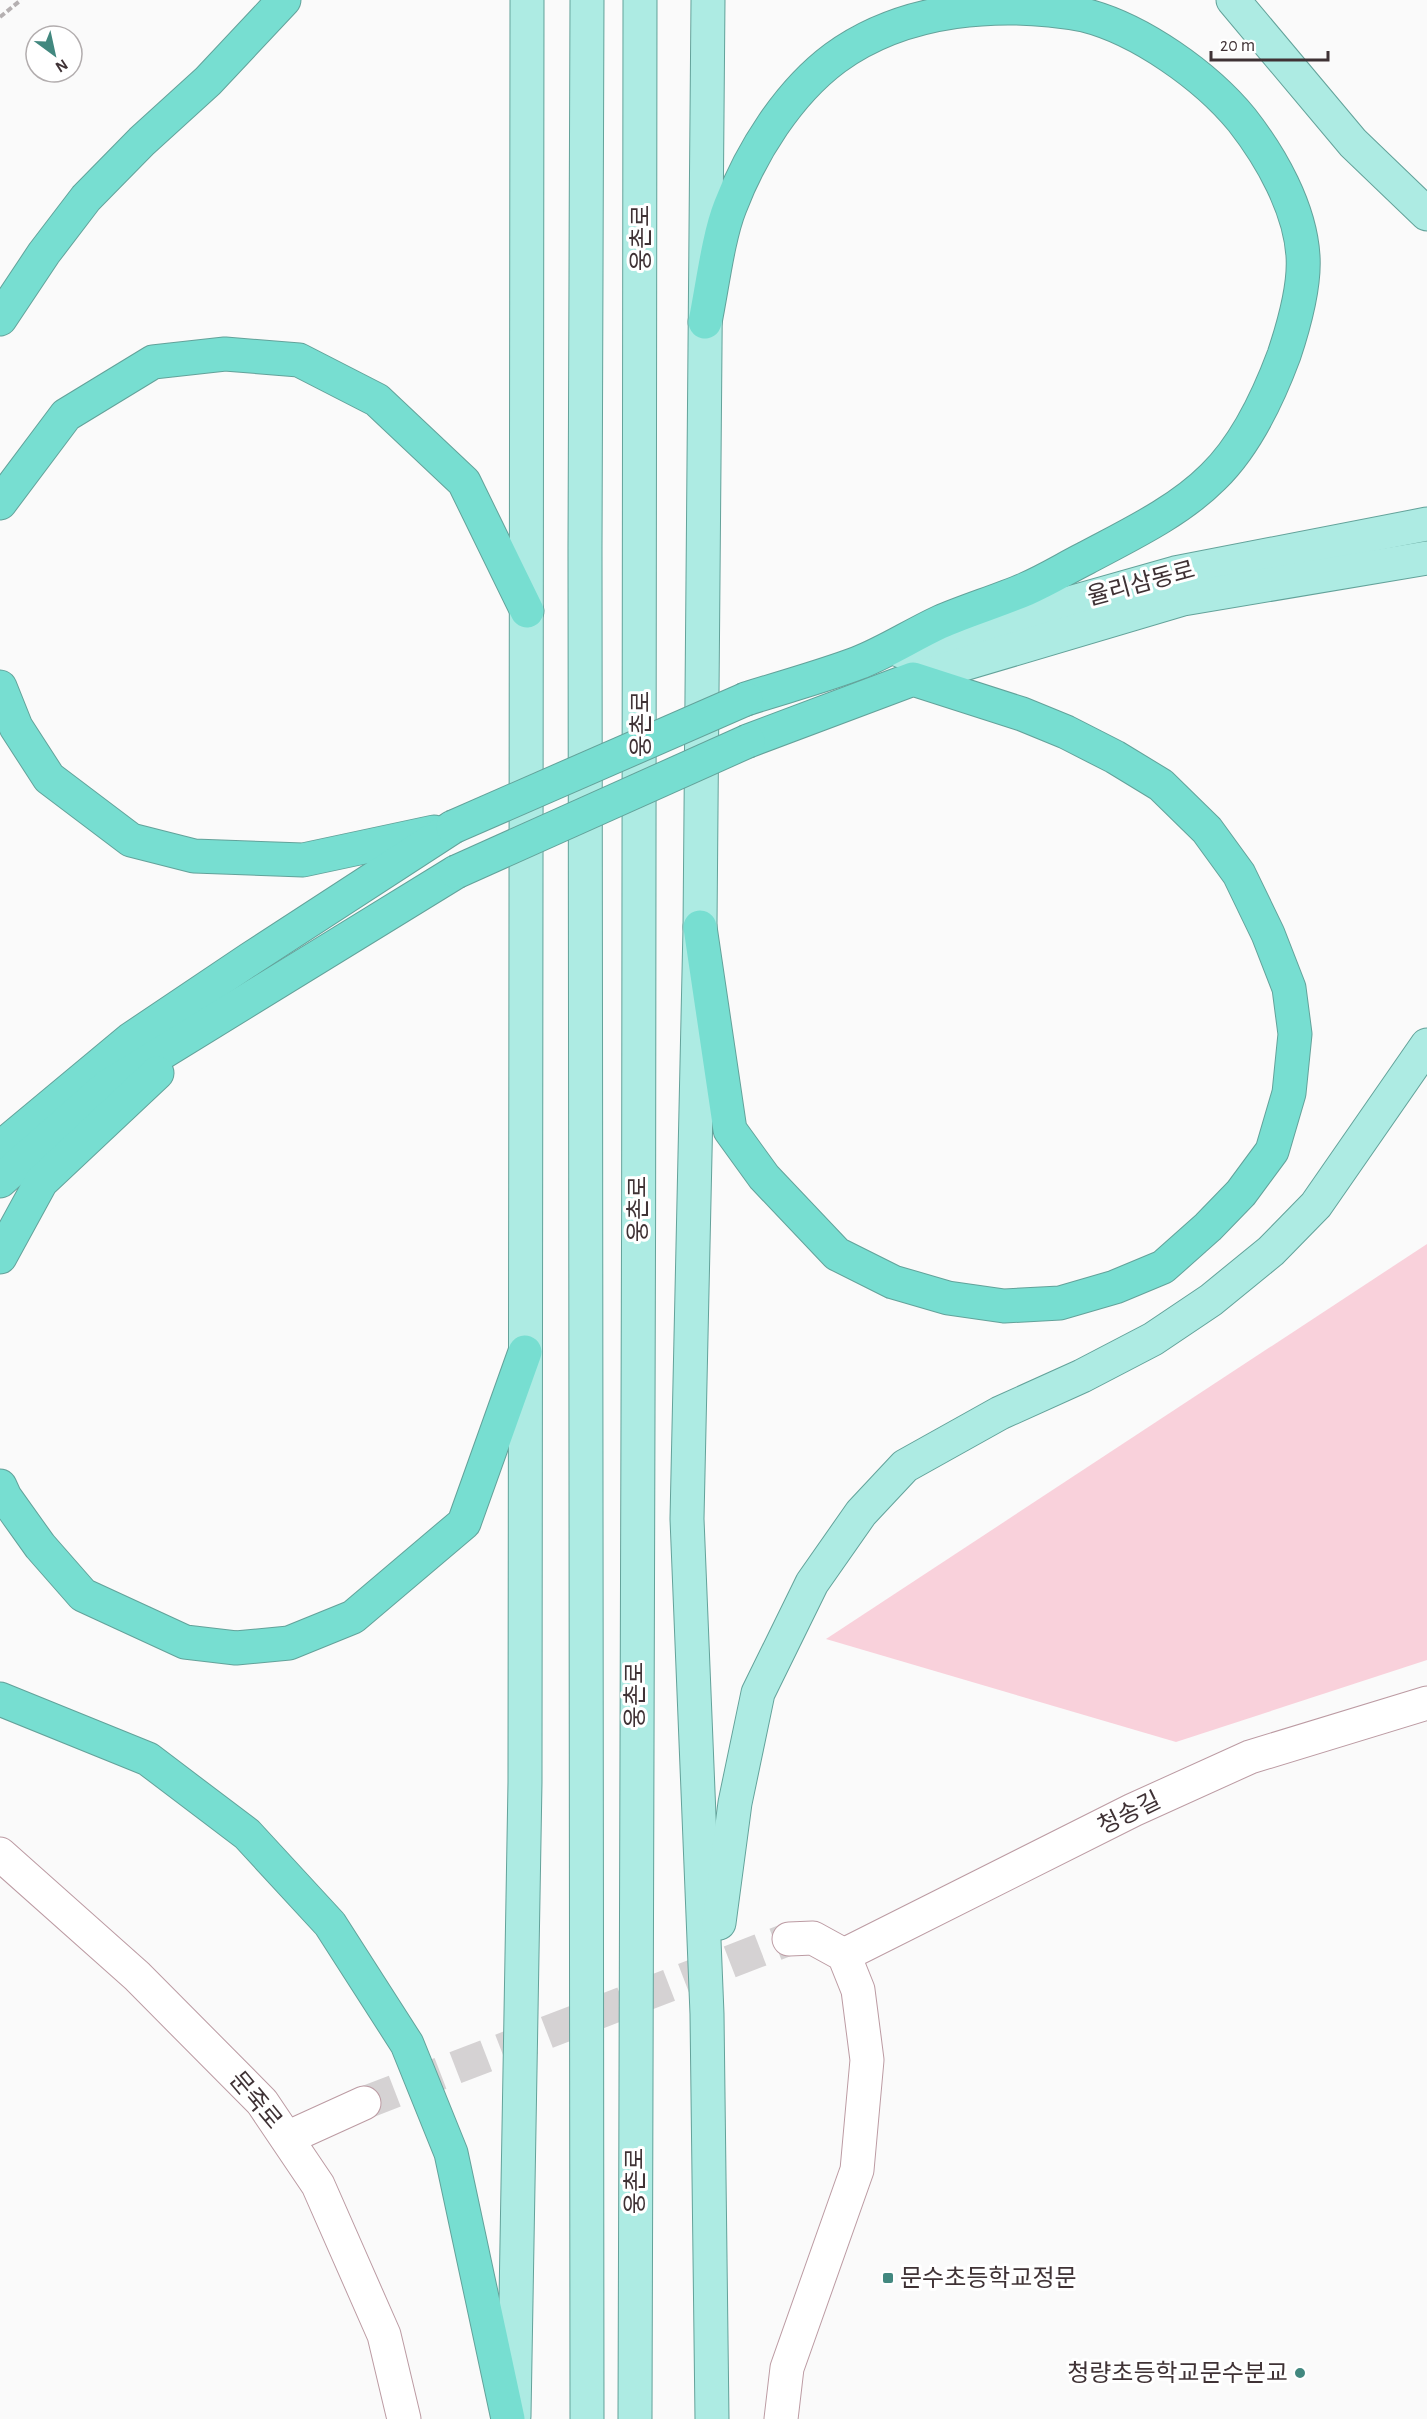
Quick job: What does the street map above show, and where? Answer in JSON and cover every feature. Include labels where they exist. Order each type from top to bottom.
[{"type":"highway","points":[[0,319],[44,253],[86,198],[142,141],[208,81],[284,0]]},
{"type":"highway","points":[[0,1148],[131,1039],[453,827],[746,699],[860,663],[940,622],[1027,589],[1150,523],[1212,478],[1234,453],[1272,388],[1298,302],[1303,257],[1294,216],[1278,176],[1258,141],[1224,98],[1189,70],[1127,32],[1085,15],[1006,5],[932,12],[881,32],[836,58],[799,92],[764,138],[729,209],[705,322]]},
{"type":"highway","points":[[0,503],[66,415],[153,362],[225,354],[299,360],[377,400],[464,482],[527,611]]},
{"type":"highway","points":[[0,1181],[108,1086],[456,872],[748,741],[913,679],[1022,714],[1066,732],[1115,757],[1161,785],[1207,830],[1239,874],[1268,934],[1289,988],[1295,1034],[1289,1093],[1272,1151],[1241,1193],[1208,1227],[1163,1267],[1115,1287],[1060,1303],[1004,1306],[948,1298],[893,1282],[837,1254],[764,1177],[730,1130],[700,927]]},
{"type":"highway","points":[[0,687],[16,727],[49,778],[131,840],[194,856],[303,860],[453,827]]},
{"type":"highway","points":[[0,1257],[41,1182],[145,1083],[222,1016]]},
{"type":"highway","points":[[0,1486],[5,1497],[40,1546],[83,1595],[185,1642],[236,1648],[289,1643],[353,1617],[464,1522],[525,1352]]},
{"type":"highway","points":[[0,1699],[148,1759],[247,1834],[330,1924],[407,2044],[451,2153],[508,2419]]},
{"type":"main road","points":[[514,2419],[525,1782],[527,0]]},
{"type":"main road","name":"웅촌로","points":[[587,0],[585,537],[587,2419]]},
{"type":"main road","name":"웅촌로","points":[[635,2419],[634,1770],[642,469],[640,0]]},
{"type":"main road","points":[[708,0],[700,927],[687,1519],[707,2014],[712,2419]]},
{"type":"main road","points":[[1233,0],[1353,143],[1427,214]]},
{"type":"main road","name":"율리삼동로","points":[[860,663],[1175,573],[1427,524]]},
{"type":"main road","name":"율리삼동로","points":[[913,679],[1183,599],[1427,558]]},
{"type":"main road","points":[[707,2014],[735,1803],[758,1693],[812,1582],[861,1513],[905,1466],[1000,1413],[1082,1376],[1153,1340],[1211,1300],[1272,1251],[1316,1204],[1427,1045]]},
{"type":"street","name":"청송길","points":[[844,1955],[1133,1810],[1250,1757],[1427,1702]]},
{"type":"street","name":"문죽로","points":[[0,1854],[137,1976],[262,2102],[318,2186],[384,2335],[404,2419]]},
{"type":"street","points":[[781,2419],[787,2368],[857,2170],[867,2060],[858,1990],[844,1955],[801,1938]]},
{"type":"street","points":[[287,2138],[364,2103]]},
{"type":"path","points":[[0,17],[21,0]]},
{"type":"shaded area","points":[[1427,1244],[1427,1660],[1176,1742],[826,1639]]},
{"type":"tunnel","points":[[364,2103],[789,1939]]},
{"type":"place","name":"문수초등학교정문","points":[[888,2278]]},
{"type":"place","name":"청량초등학교문수분교","points":[[1300,2373]]}]
